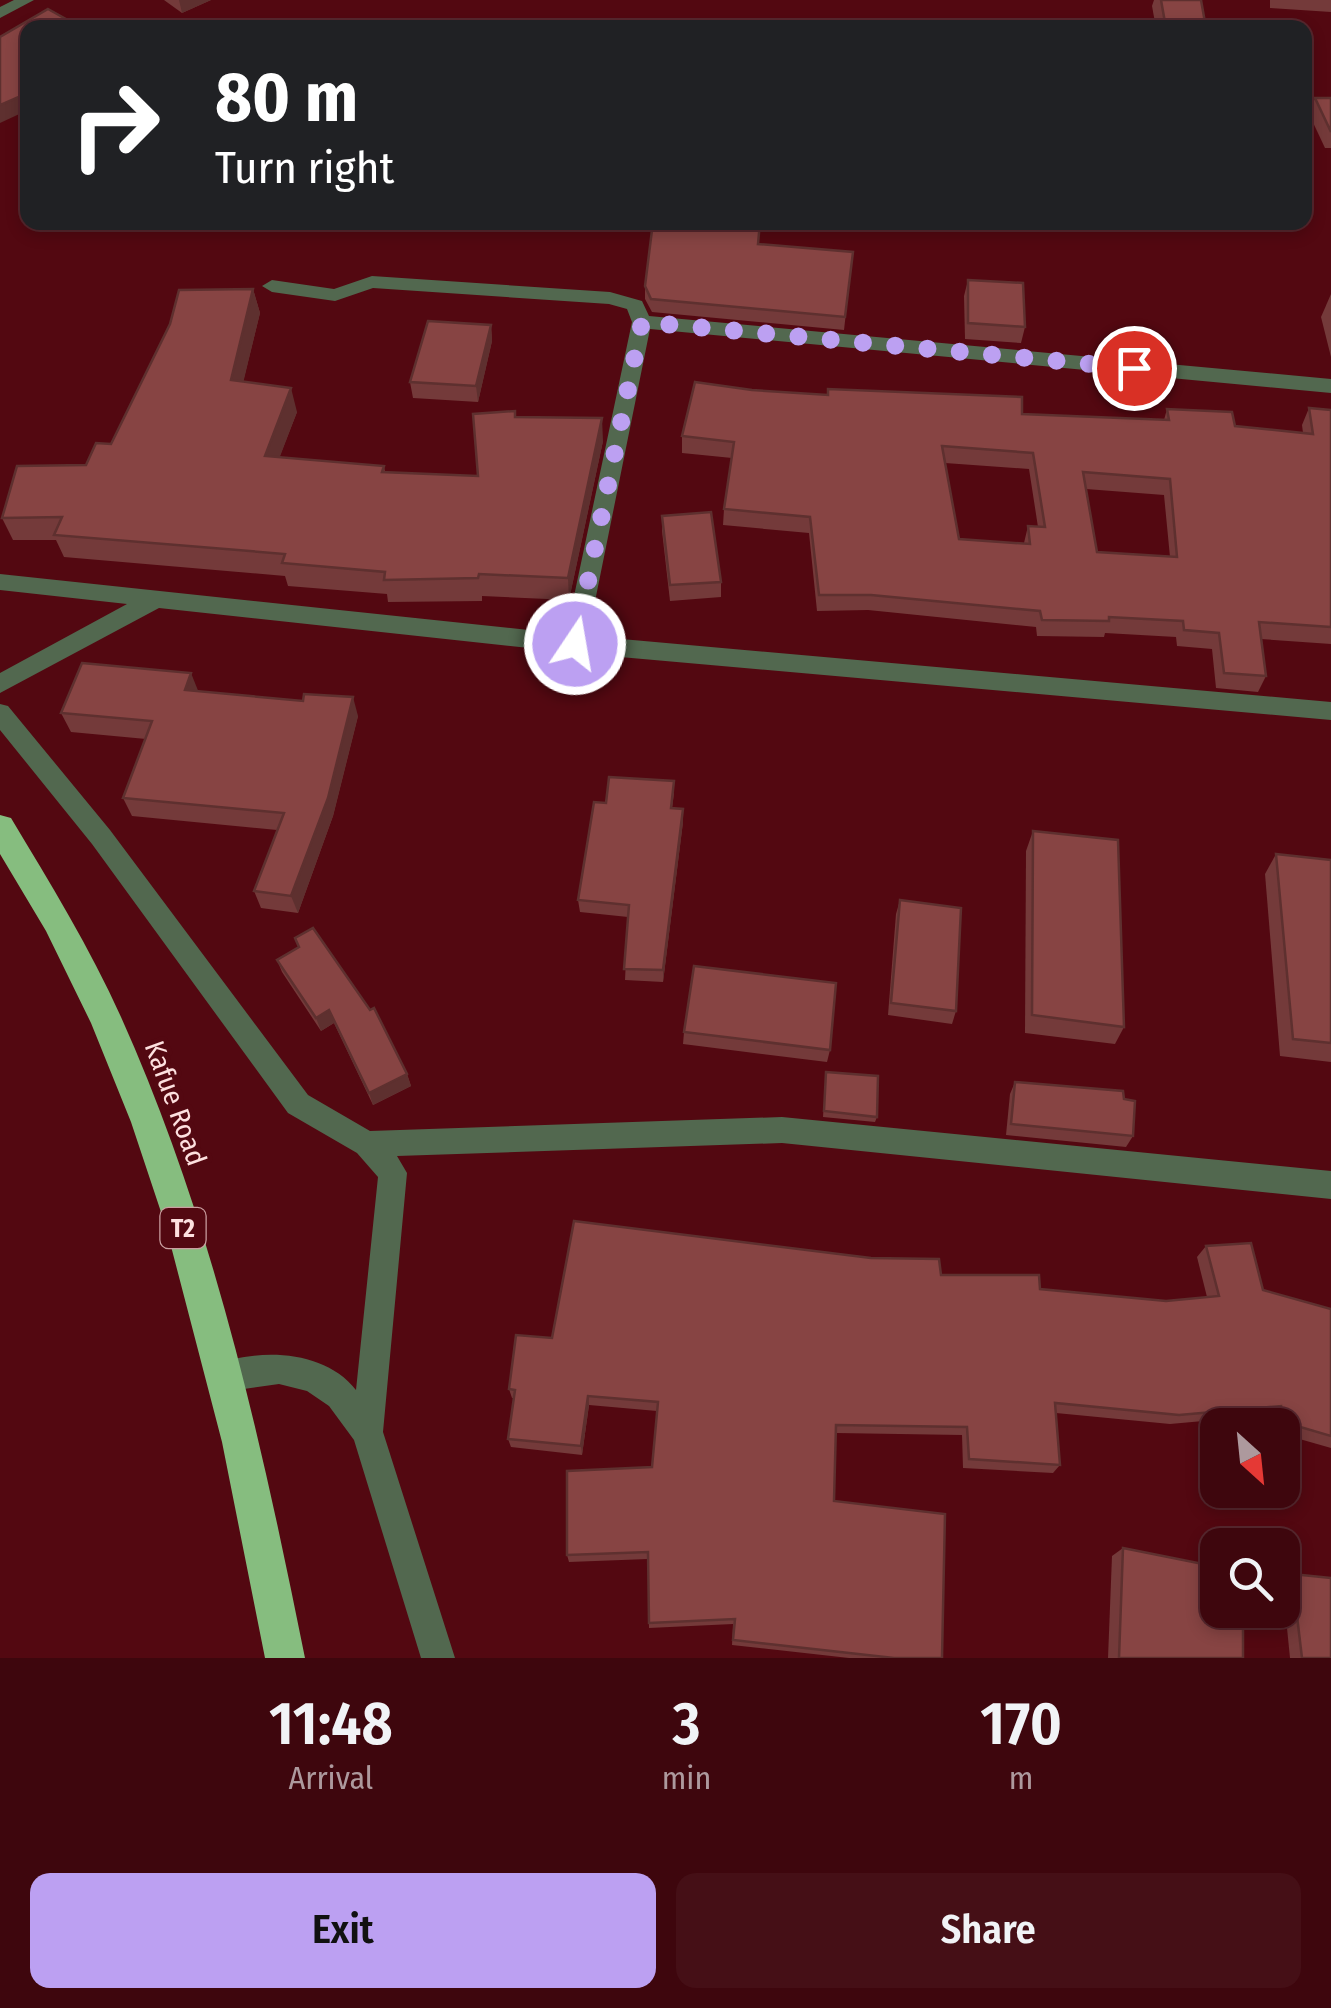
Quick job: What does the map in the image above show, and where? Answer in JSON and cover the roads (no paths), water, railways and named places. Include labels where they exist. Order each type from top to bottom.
[{"type":"highway","name":"Kafue Road","points":[[0,827],[60,925],[115,1040],[158,1149],[224,1378],[260,1526],[285,1658]]},
{"type":"street","points":[[0,13],[26,0]]},
{"type":"street","points":[[272,286],[335,295],[372,282],[610,298],[635,305],[642,322],[575,644]]},
{"type":"street","points":[[642,322],[1331,386]]},
{"type":"street","points":[[0,582],[575,644],[1331,711]]},
{"type":"street","points":[[0,684],[152,601]]},
{"type":"street","points":[[0,713],[102,837],[298,1104],[367,1144],[393,1173],[368,1432]]},
{"type":"street","points":[[367,1144],[782,1130],[1331,1186]]},
{"type":"street","points":[[224,1378],[279,1369],[313,1377],[340,1395],[368,1432],[438,1658]]}]
